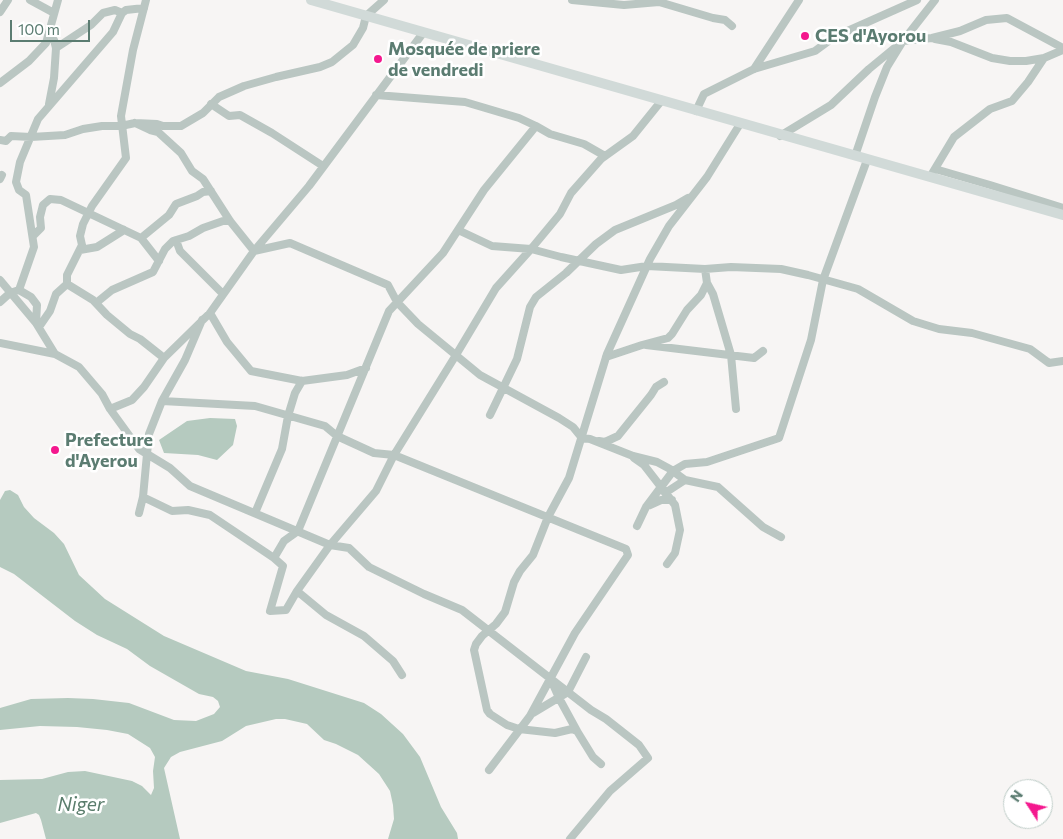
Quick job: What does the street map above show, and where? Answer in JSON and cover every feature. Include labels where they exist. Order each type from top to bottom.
[{"type":"main road","points":[[311,0],[662,100],[780,136],[867,160],[932,173],[1063,215]]},
{"type":"street","points":[[0,12],[8,0]]},
{"type":"street","points":[[30,0],[54,13]]},
{"type":"street","points":[[0,83],[29,61],[46,43],[58,0]]},
{"type":"street","points":[[0,140],[6,141],[11,136],[31,138],[65,135],[84,129],[135,123],[181,126],[203,113],[219,98],[244,86],[320,67],[332,62],[353,45],[363,28],[366,16],[384,0]]},
{"type":"street","points":[[572,0],[624,5],[669,3],[712,18],[725,20],[732,26]]},
{"type":"street","points":[[754,69],[799,0]]},
{"type":"street","points":[[696,111],[704,94],[754,69],[815,51],[834,37],[917,0]]},
{"type":"street","points":[[855,156],[887,67],[935,0]]},
{"type":"street","points":[[19,290],[34,247],[26,195],[19,190],[16,182],[20,162],[38,119],[113,32],[122,13],[145,4]]},
{"type":"street","points":[[145,4],[133,50],[121,116],[126,158],[88,214],[80,236],[82,245],[67,275],[68,284],[96,304],[130,334],[140,339],[164,358]]},
{"type":"street","points":[[56,48],[91,25],[103,13],[115,10],[122,13]]},
{"type":"street","points":[[780,136],[831,105],[869,69],[904,41],[932,38],[960,31],[986,20],[1007,18],[1063,49]]},
{"type":"street","points":[[110,409],[132,400],[144,387],[164,358],[210,313],[254,251],[309,186],[423,33]]},
{"type":"street","points":[[48,37],[54,40],[56,48],[54,78],[48,106]]},
{"type":"street","points":[[932,38],[951,42],[992,58],[1010,61],[1044,58],[1063,49]]},
{"type":"street","points":[[1044,58],[1012,101],[990,109],[954,137],[932,173],[990,185],[1063,208]]},
{"type":"street","points":[[376,95],[466,102],[519,118],[550,134],[584,144],[605,156]]},
{"type":"street","points":[[143,497],[172,511],[188,510],[214,517],[274,558],[283,566],[270,611],[286,610],[297,591],[330,545],[376,491],[394,455],[496,288],[532,249],[560,214],[571,193],[605,156],[633,136],[662,100]]},
{"type":"street","points":[[212,104],[228,116],[240,115],[323,166]]},
{"type":"street","points":[[135,123],[158,132],[181,153],[192,171],[203,179],[230,221],[254,251]]},
{"type":"street","points":[[577,731],[572,729],[550,733],[519,729],[508,725],[487,710],[474,650],[476,644],[505,612],[514,582],[520,570],[533,555],[548,517],[569,478],[586,438],[606,357],[647,266],[669,226],[707,178],[740,124]]},
{"type":"street","points":[[274,558],[284,541],[298,531],[389,311],[443,253],[484,190],[536,126]]},
{"type":"street","points":[[664,490],[665,480],[673,471],[685,464],[707,462],[779,438],[811,340],[823,279],[867,160]]},
{"type":"street","points":[[141,238],[169,215],[176,204],[203,192],[211,191]]},
{"type":"street","points":[[490,415],[516,359],[530,307],[536,297],[596,244],[615,230],[676,205],[694,195]]},
{"type":"street","points":[[33,236],[41,228],[40,217],[43,206],[50,199],[61,200],[141,238],[158,261]]},
{"type":"street","points":[[96,304],[112,290],[153,272],[165,249],[176,240],[223,221],[230,221]]},
{"type":"street","points":[[80,250],[97,247],[124,230]]},
{"type":"street","points":[[458,230],[492,246],[532,249],[621,270],[647,266],[705,269],[731,267],[776,269],[823,279],[858,289],[913,321],[939,329],[972,333],[1030,349],[1049,363],[1063,361]]},
{"type":"street","points":[[176,240],[180,251],[223,294]]},
{"type":"street","points":[[254,251],[290,243],[388,285],[397,302],[418,324],[480,375],[559,418],[586,438],[632,456],[657,462],[685,480],[718,487],[763,526],[781,537]]},
{"type":"street","points":[[705,269],[707,283],[713,294],[731,355],[736,409]]},
{"type":"street","points":[[0,280],[37,325],[55,354]]},
{"type":"street","points":[[606,357],[642,344],[668,338],[687,310],[701,295],[707,283]]},
{"type":"street","points":[[37,325],[50,311],[56,294],[68,284]]},
{"type":"street","points":[[0,302],[10,293],[19,290],[31,297],[37,305],[37,325]]},
{"type":"street","points":[[210,313],[227,342],[251,371],[302,381],[347,375],[366,368]]},
{"type":"street","points":[[139,513],[143,497],[150,434],[162,401],[185,360],[202,320]]},
{"type":"street","points":[[0,344],[55,354],[79,367],[102,394],[110,409],[139,449],[170,468],[190,486],[330,545],[349,548],[369,567],[462,610],[639,745],[648,758],[610,791],[570,839]]},
{"type":"street","points":[[642,344],[677,350],[754,358],[763,351]]},
{"type":"street","points":[[255,513],[282,450],[288,416],[295,393],[302,381]]},
{"type":"street","points":[[586,438],[605,442],[618,436],[656,387],[664,382]]},
{"type":"street","points":[[162,401],[255,406],[325,426],[337,436],[374,453],[394,455],[622,546],[628,552],[628,555],[576,633],[530,716]]},
{"type":"street","points":[[632,456],[644,465],[675,504],[680,530],[675,553],[667,564]]},
{"type":"street","points":[[637,526],[646,506],[664,490],[685,480]]},
{"type":"street","points":[[646,506],[661,500],[672,500]]},
{"type":"street","points":[[297,591],[326,615],[364,636],[392,661],[402,675]]},
{"type":"street","points":[[489,770],[530,716],[542,706],[568,692],[586,657]]},
{"type":"street","points":[[551,678],[559,698],[577,731],[593,757],[601,764]]},
{"type":"water","points":[[210,418],[235,419],[237,426],[233,445],[217,460],[198,455],[164,453],[159,440],[187,421]]},
{"type":"water","name":"Niger","points":[[10,490],[18,495],[24,507],[34,518],[54,533],[64,544],[79,575],[105,599],[164,636],[246,671],[288,679],[364,703],[381,714],[403,734],[420,757],[441,807],[457,833],[458,839],[388,839],[394,819],[393,805],[390,791],[379,774],[358,755],[324,740],[307,724],[285,719],[276,719],[246,726],[222,741],[180,752],[171,757],[164,768],[180,839],[46,839],[41,820],[36,813],[0,823],[0,780],[42,779],[68,772],[85,771],[132,781],[142,786],[151,795],[154,788],[153,771],[155,757],[150,748],[128,734],[107,730],[40,726],[0,730],[0,708],[31,699],[93,699],[129,703],[174,720],[196,721],[214,714],[220,707],[218,701],[213,697],[199,694],[150,666],[127,649],[97,635],[75,621],[14,574],[0,567],[0,500],[5,491]]},
{"type":"place","name":"CES d'Ayorou","points":[[805,36]]},
{"type":"place","name":"Mosquée de priere de vendredi","points":[[378,59]]},
{"type":"place","name":"Prefecture d'Ayerou","points":[[55,450]]}]
